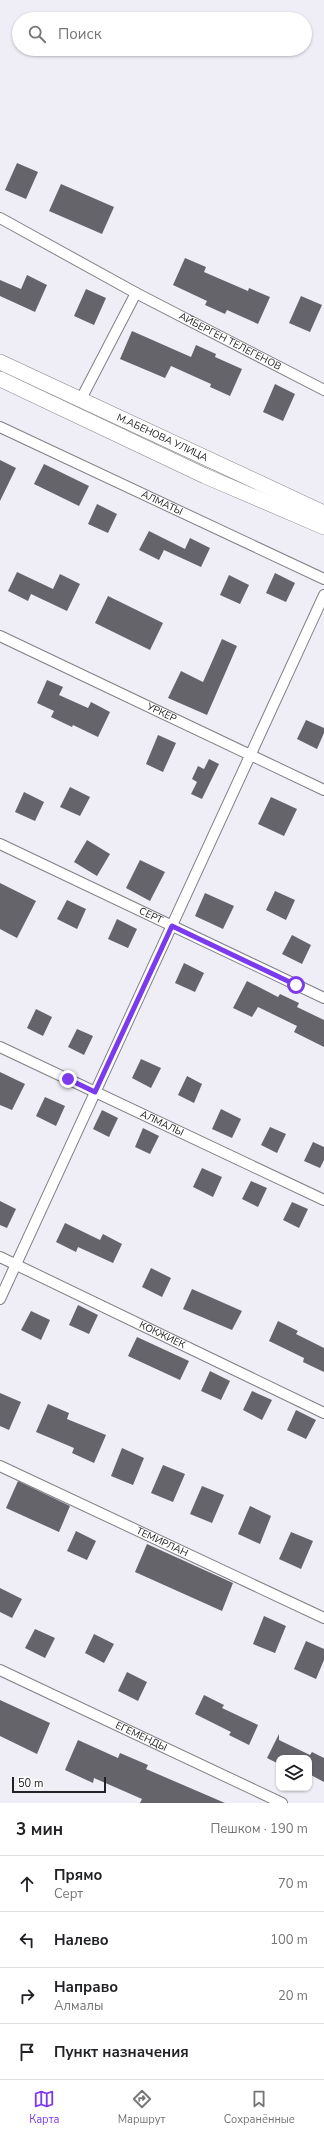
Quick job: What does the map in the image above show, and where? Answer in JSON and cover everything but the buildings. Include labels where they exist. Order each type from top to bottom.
[{"type":"main road","name":"М.АБЕНОВА УЛИЦА","points":[[0,362],[324,513]]},
{"type":"main road","name":"М.АБЕНОВА УЛИЦА","points":[[0,380],[205,476],[324,527]]},
{"type":"street","name":"АЙБЕРГЕН ТЕЛЕГЕНОВ","points":[[0,218],[136,293],[324,390]]},
{"type":"street","points":[[81,399],[136,293]]},
{"type":"street","name":"АЛМАТЫ","points":[[0,427],[324,579]]},
{"type":"street","points":[[0,1299],[324,595]]},
{"type":"street","name":"УРКЕР","points":[[0,636],[324,790]]},
{"type":"street","name":"СЕРТ","points":[[0,844],[324,998]]},
{"type":"street","name":"АЛМАЛЫ","points":[[0,1047],[324,1200]]},
{"type":"street","name":"КОКЖИЕК","points":[[0,1258],[324,1413]]},
{"type":"street","name":"ТЕМИРЛАН","points":[[0,1466],[324,1618]]},
{"type":"street","name":"ЕГЕМЕНДЫ","points":[[0,1670],[282,1803]]},
{"type":"route","points":[[68,1079],[95,1092],[172,926],[296,985]]}]
